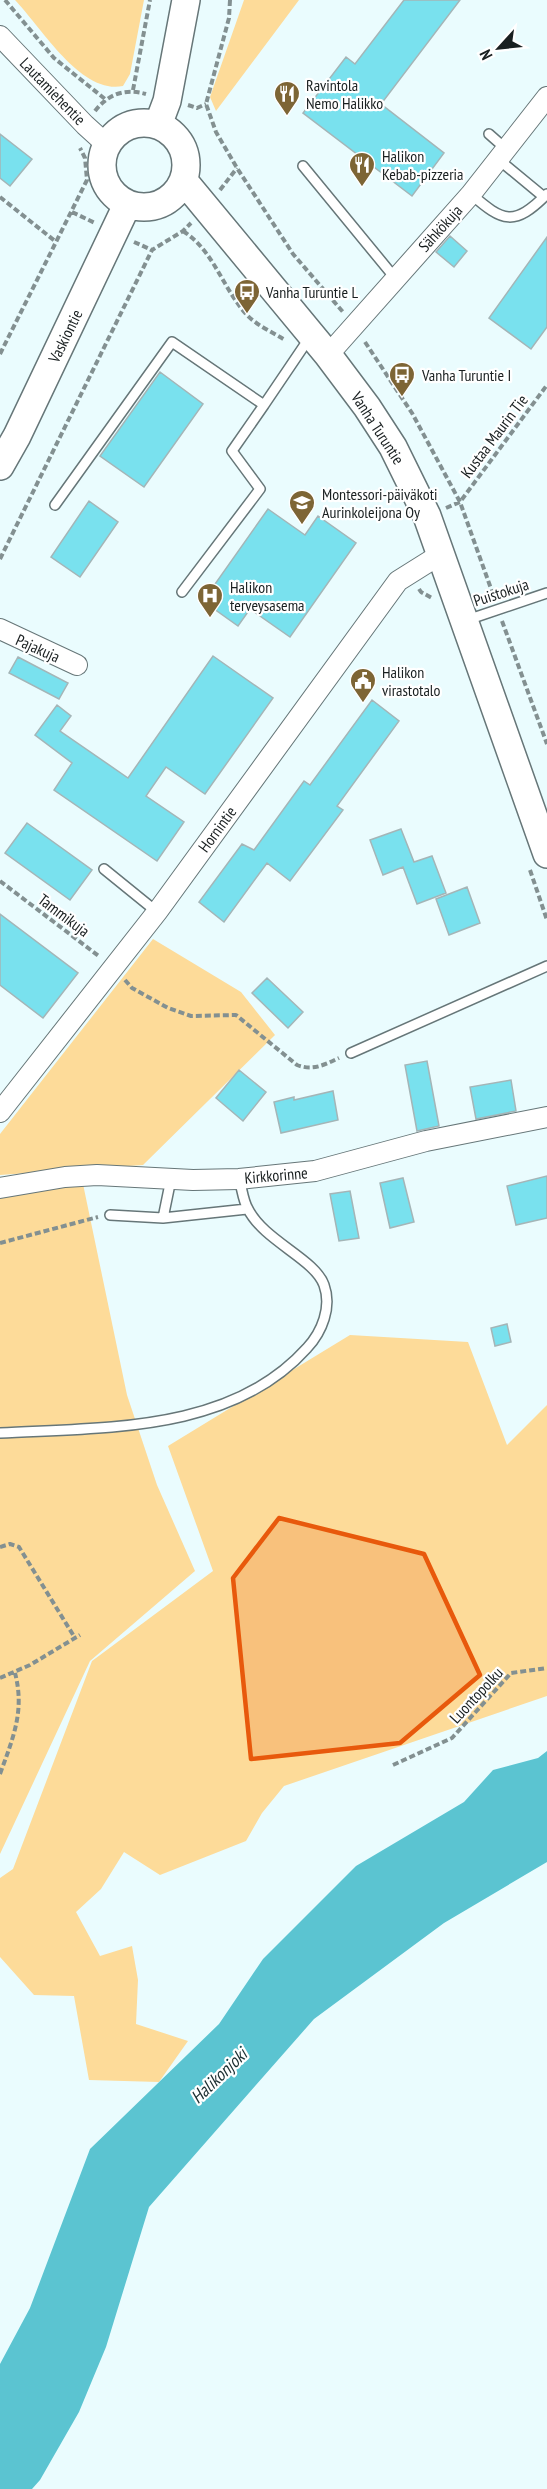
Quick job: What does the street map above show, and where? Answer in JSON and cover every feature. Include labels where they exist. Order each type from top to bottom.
[{"type":"street","points":[[158,125],[167,101],[186,0]]},
{"type":"street","name":"Lautamiehentie","points":[[0,36],[107,145]]},
{"type":"street","name":"Sähkökuja","points":[[312,348],[395,278],[471,194],[547,97]]},
{"type":"street","points":[[137,123],[158,125],[168,130],[183,148],[186,159],[184,181],[171,199],[161,205],[138,208],[127,205],[110,191],[105,181],[102,169],[107,145],[127,126],[137,123]]},
{"type":"street","name":"Vanha Turuntie","points":[[184,181],[312,348],[367,407],[393,447],[427,516],[465,620],[537,857]]},
{"type":"street","name":"Vaskiontie","points":[[0,466],[127,205]]},
{"type":"street","name":"Hornintie","points":[[0,1112],[157,912],[399,581],[441,554]]},
{"type":"street","name":"Pajakuja","points":[[0,629],[77,665]]},
{"type":"street","name":"Kirkkorinne","points":[[0,1188],[98,1174],[239,1179],[315,1171],[426,1141],[547,1116]]},
{"type":"lane","points":[[471,194],[494,214],[510,218],[530,211],[545,196],[502,154],[489,134]]},
{"type":"lane","points":[[303,166],[395,278]]},
{"type":"lane","points":[[55,505],[172,342],[264,405]]},
{"type":"lane","points":[[182,592],[260,489],[232,451],[264,405],[312,348]]},
{"type":"lane","name":"Puistokuja","points":[[465,620],[547,593]]},
{"type":"lane","points":[[105,869],[157,912]]},
{"type":"lane","points":[[351,1053],[547,966]]},
{"type":"lane","points":[[163,1218],[171,1178]]},
{"type":"lane","points":[[0,1433],[113,1426],[196,1412],[252,1391],[296,1359],[313,1341],[321,1327],[326,1301],[324,1285],[316,1271],[272,1238],[247,1209],[239,1179]]},
{"type":"lane","points":[[110,1215],[163,1218],[247,1209]]},
{"type":"path","points":[[4,0],[54,58],[105,99]]},
{"type":"path","points":[[0,354],[87,180],[85,159],[76,139],[105,99],[133,90],[150,0]]},
{"type":"path","points":[[230,0],[229,18],[206,104],[216,132],[237,168]]},
{"type":"path","points":[[0,197],[55,241]]},
{"type":"path","points":[[0,559],[152,250],[183,231],[206,208]]},
{"type":"path","points":[[183,231],[208,254],[229,292],[247,315],[291,344],[312,348]]},
{"type":"path","name":"Kustaa Maurin Tie","points":[[460,502],[547,385]]},
{"type":"path","points":[[414,572],[421,592],[436,603]]},
{"type":"path","points":[[537,857],[536,894],[547,920]]},
{"type":"path","name":"Tammikuja","points":[[0,881],[114,967],[132,988],[168,1008],[191,1016],[236,1015],[297,1065],[306,1068],[320,1067],[351,1053]]},
{"type":"path","points":[[0,1243],[110,1215]]},
{"type":"path","points":[[0,1546],[10,1544],[19,1547],[75,1638]]},
{"type":"path","points":[[0,1678],[15,1673],[80,1635]]},
{"type":"path","name":"Luontopolku","points":[[393,1765],[452,1738],[511,1673],[547,1668]]},
{"type":"path","points":[[0,1774],[20,1708],[20,1695],[15,1673]]},
{"type":"highlighted area","points":[[279,1518],[424,1554],[480,1675],[400,1743],[251,1759],[233,1578]]},
{"type":"shaded area","points":[[15,0],[144,0],[130,74],[123,86],[107,86],[77,70],[63,57]]},
{"type":"shaded area","points":[[244,0],[299,0],[216,111],[210,97]]},
{"type":"shaded area","points":[[153,939],[241,992],[275,1035],[143,1165],[0,1175],[0,1134]]},
{"type":"shaded area","points":[[83,1184],[127,1395],[157,1485],[195,1571],[90,1661],[0,1854],[0,1198]]},
{"type":"shaded area","points":[[350,1335],[468,1342],[507,1445],[547,1405],[547,1696],[284,1786],[262,1813],[246,1841],[160,1875],[124,1852],[101,1889],[76,1912],[100,1956],[132,1946],[138,1980],[136,2024],[188,2041],[159,2082],[89,2080],[74,1996],[34,1995],[0,1957],[0,1878],[13,1869],[92,1661],[213,1571],[168,1446]]},
{"type":"water","name":"Halikonjoki","points":[[547,1751],[547,1862],[444,1923],[314,2019],[149,2207],[106,2347],[79,2412],[40,2480],[32,2489],[0,2489],[0,2364],[30,2308],[90,2149],[219,2024],[263,1959],[356,1866],[464,1802],[493,1770],[538,1758]]},
{"type":"building","points":[[404,0],[460,0],[381,104],[444,153],[412,196],[303,113],[346,57],[355,64]]},
{"type":"building","points":[[0,134],[32,159],[10,186],[0,178]]},
{"type":"building","points":[[450,236],[467,251],[454,267],[436,252]]},
{"type":"building","points":[[547,237],[547,327],[531,349],[489,318]]},
{"type":"building","points":[[160,372],[203,404],[144,487],[100,456]]},
{"type":"building","points":[[89,501],[118,522],[80,577],[51,557]]},
{"type":"building","points":[[268,509],[305,535],[318,516],[356,543],[290,637],[250,609],[238,626],[203,601]]},
{"type":"building","points":[[213,656],[273,698],[205,794],[166,767],[146,796],[184,822],[157,861],[54,790],[72,763],[35,735],[57,705],[71,716],[60,731],[128,778]]},
{"type":"building","points":[[18,657],[68,683],[59,699],[9,673]]},
{"type":"building","points":[[372,700],[399,721],[337,806],[343,810],[290,881],[267,863],[224,922],[199,902],[242,844],[254,850],[304,781],[310,785]]},
{"type":"building","points":[[27,823],[92,870],[70,900],[5,853]]},
{"type":"building","points":[[401,829],[414,862],[432,856],[446,893],[417,904],[403,867],[383,875],[370,840]]},
{"type":"building","points":[[467,887],[480,923],[449,935],[436,899]]},
{"type":"building","points":[[0,914],[78,973],[43,1018],[0,985]]},
{"type":"building","points":[[267,978],[303,1012],[288,1028],[252,993]]},
{"type":"building","points":[[427,1061],[439,1126],[417,1131],[405,1065]]},
{"type":"building","points":[[239,1070],[266,1092],[243,1121],[216,1098]]},
{"type":"building","points":[[511,1080],[516,1111],[476,1119],[470,1087]]},
{"type":"building","points":[[333,1091],[338,1120],[281,1133],[274,1102]]},
{"type":"building","points":[[547,1176],[547,1218],[516,1225],[507,1186]]},
{"type":"building","points":[[403,1178],[414,1222],[390,1228],[380,1183]]},
{"type":"building","points":[[350,1191],[359,1238],[339,1241],[330,1194]]},
{"type":"building","points":[[507,1324],[511,1342],[495,1346],[491,1328]]},
{"type":"place","name":"Ravintola Nemo Halikko","points":[[287,117]]},
{"type":"place","name":"Halikon Kebab-pizzeria","points":[[362,188]]},
{"type":"place","name":"Vanha Turuntie L","points":[[247,315]]},
{"type":"place","name":"Vanha Turuntie I","points":[[402,398]]},
{"type":"place","name":"Montessori-päiväkoti Aurinkoleijona Oy","points":[[302,526]]},
{"type":"place","name":"Halikon terveysasema","points":[[210,619]]},
{"type":"place","name":"Halikon virastotalo","points":[[363,704]]}]
